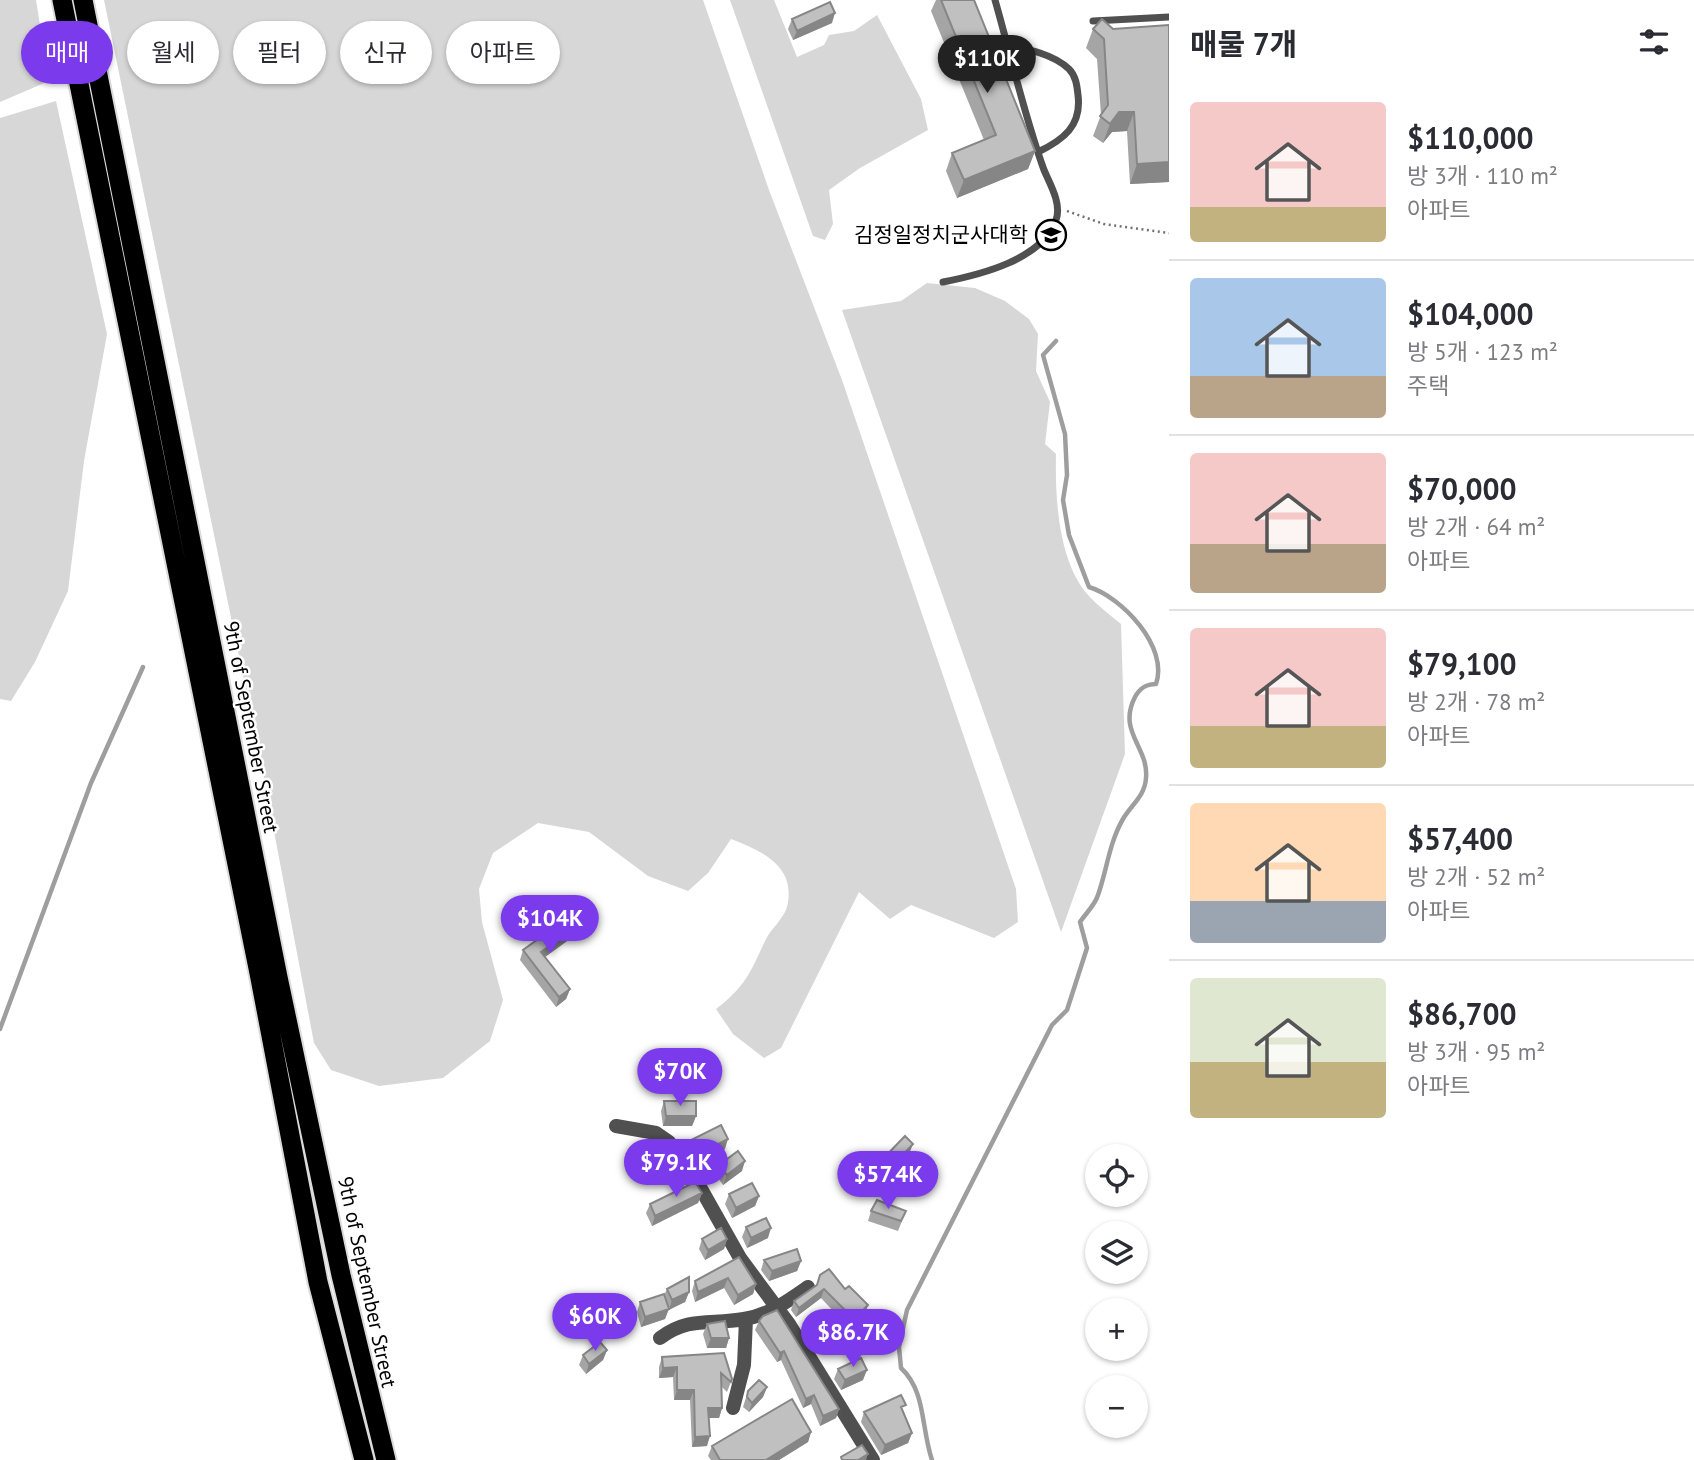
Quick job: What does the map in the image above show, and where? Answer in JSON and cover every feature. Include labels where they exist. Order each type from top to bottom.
[{"type":"highway","name":"9th of September Street","points":[[62,0],[259,973],[318,1282],[364,1460]]},
{"type":"highway","name":"9th of September Street","points":[[83,0],[278,977],[341,1275],[386,1460]]},
{"type":"street","points":[[617,1126],[656,1133],[669,1142],[691,1171],[740,1258],[777,1308],[873,1460]]},
{"type":"street","points":[[660,1338],[683,1324],[746,1319],[777,1308],[808,1287]]},
{"type":"street","points":[[733,1408],[743,1373],[746,1319]]},
{"type":"lane","points":[[943,282],[1004,266],[1031,249],[1049,233],[1057,219],[1058,204],[1038,152],[995,0]]},
{"type":"lane","points":[[1093,21],[1169,17]]},
{"type":"lane","points":[[1008,46],[1028,49],[1058,62],[1073,75],[1077,85],[1079,111],[1075,124],[1059,142],[1038,152]]},
{"type":"path","points":[[1058,204],[1079,216],[1104,224],[1169,233]]},
{"type":"shaded area","points":[[0,0],[36,0],[39,21],[21,21],[21,84],[42,84],[0,102]]},
{"type":"shaded area","points":[[104,0],[703,0],[769,190],[842,380],[1016,889],[1018,922],[994,938],[911,905],[890,919],[859,892],[781,1048],[764,1058],[733,1034],[716,1009],[741,985],[768,935],[787,907],[787,881],[774,862],[731,839],[708,873],[688,891],[648,876],[589,832],[538,823],[493,853],[479,889],[482,922],[503,1000],[490,1041],[443,1078],[379,1086],[331,1070],[314,1043],[263,773],[113,44],[113,21],[108,21]]},
{"type":"shaded area","points":[[730,0],[774,0],[797,57],[824,45],[829,35],[854,31],[877,15],[921,99],[928,130],[860,168],[829,190],[833,224],[825,240],[813,236]]},
{"type":"shaded area","points":[[56,101],[107,334],[84,461],[68,591],[35,662],[11,701],[0,699],[0,118]]},
{"type":"shaded area","points":[[927,283],[975,288],[1005,301],[1029,319],[1038,334],[1036,371],[1050,402],[1045,444],[1056,454],[1056,489],[1064,547],[1078,581],[1088,595],[1121,624],[1125,754],[1061,932],[842,310],[901,301]]},
{"type":"building","points":[[941,0],[974,0],[1035,151],[964,180],[952,153],[996,135]]},
{"type":"building","points":[[830,2],[835,13],[797,31],[792,19]]},
{"type":"building","points":[[1102,19],[1113,29],[1169,25],[1169,162],[1137,164],[1134,112],[1119,112],[1110,124],[1100,116],[1108,105],[1104,39],[1093,29]]},
{"type":"building","points":[[570,916],[578,926],[541,952],[570,989],[559,997],[523,950]]},
{"type":"building","points":[[664,1101],[696,1101],[696,1116],[666,1116]]},
{"type":"building","points":[[721,1125],[728,1139],[701,1153],[691,1140]]},
{"type":"building","points":[[905,1136],[913,1144],[887,1172],[878,1164]]},
{"type":"building","points":[[738,1151],[745,1161],[727,1175],[719,1165]]},
{"type":"building","points":[[695,1182],[702,1193],[655,1216],[650,1204]]},
{"type":"building","points":[[752,1183],[759,1196],[736,1208],[729,1194]]},
{"type":"building","points":[[877,1200],[906,1211],[901,1221],[871,1211]]},
{"type":"building","points":[[766,1218],[771,1228],[751,1238],[746,1227]]},
{"type":"building","points":[[721,1228],[727,1239],[708,1250],[702,1239]]},
{"type":"building","points":[[797,1249],[801,1261],[772,1271],[764,1260]]},
{"type":"building","points":[[739,1257],[756,1284],[738,1295],[728,1278],[698,1292],[695,1281]]},
{"type":"building","points":[[829,1269],[845,1289],[849,1286],[868,1305],[849,1325],[845,1320],[818,1337],[812,1329],[844,1309],[824,1289],[799,1308],[794,1301],[817,1285],[820,1275]]},
{"type":"building","points":[[689,1277],[689,1292],[672,1300],[667,1289]]},
{"type":"building","points":[[664,1294],[669,1309],[645,1317],[640,1302]]},
{"type":"building","points":[[777,1310],[839,1409],[823,1416],[814,1395],[806,1399],[784,1351],[780,1353],[759,1321],[763,1316]]},
{"type":"building","points":[[725,1321],[729,1338],[711,1338],[707,1324]]},
{"type":"building","points":[[600,1342],[607,1350],[589,1364],[583,1355]]},
{"type":"building","points":[[724,1353],[731,1382],[721,1373],[722,1408],[708,1408],[710,1436],[695,1437],[694,1390],[677,1390],[677,1367],[663,1368],[662,1357]]},
{"type":"building","points":[[861,1358],[867,1370],[845,1380],[838,1369]]},
{"type":"building","points":[[759,1380],[767,1387],[752,1403],[747,1397],[748,1391]]},
{"type":"building","points":[[901,1395],[906,1405],[901,1407],[912,1433],[885,1445],[864,1412]]},
{"type":"building","points":[[792,1399],[811,1432],[766,1460],[720,1460],[712,1446]]},
{"type":"building","points":[[862,1445],[868,1454],[858,1460],[842,1460],[841,1457]]},
{"type":"waterway","points":[[932,1460],[919,1399],[909,1377],[901,1368],[899,1347],[907,1310],[1052,1025],[1067,1010],[1087,948],[1080,922],[1097,899],[1118,828],[1145,784],[1146,767],[1131,730],[1130,709],[1141,689],[1156,684],[1158,670],[1156,655],[1140,625],[1115,601],[1089,587],[1069,535],[1063,500],[1067,475],[1065,434],[1043,355],[1056,341]]},
{"type":"waterway","points":[[0,1029],[91,783],[143,667]]},
{"type":"place","name":"김정일정치군사대학","points":[[1051,235]]}]
